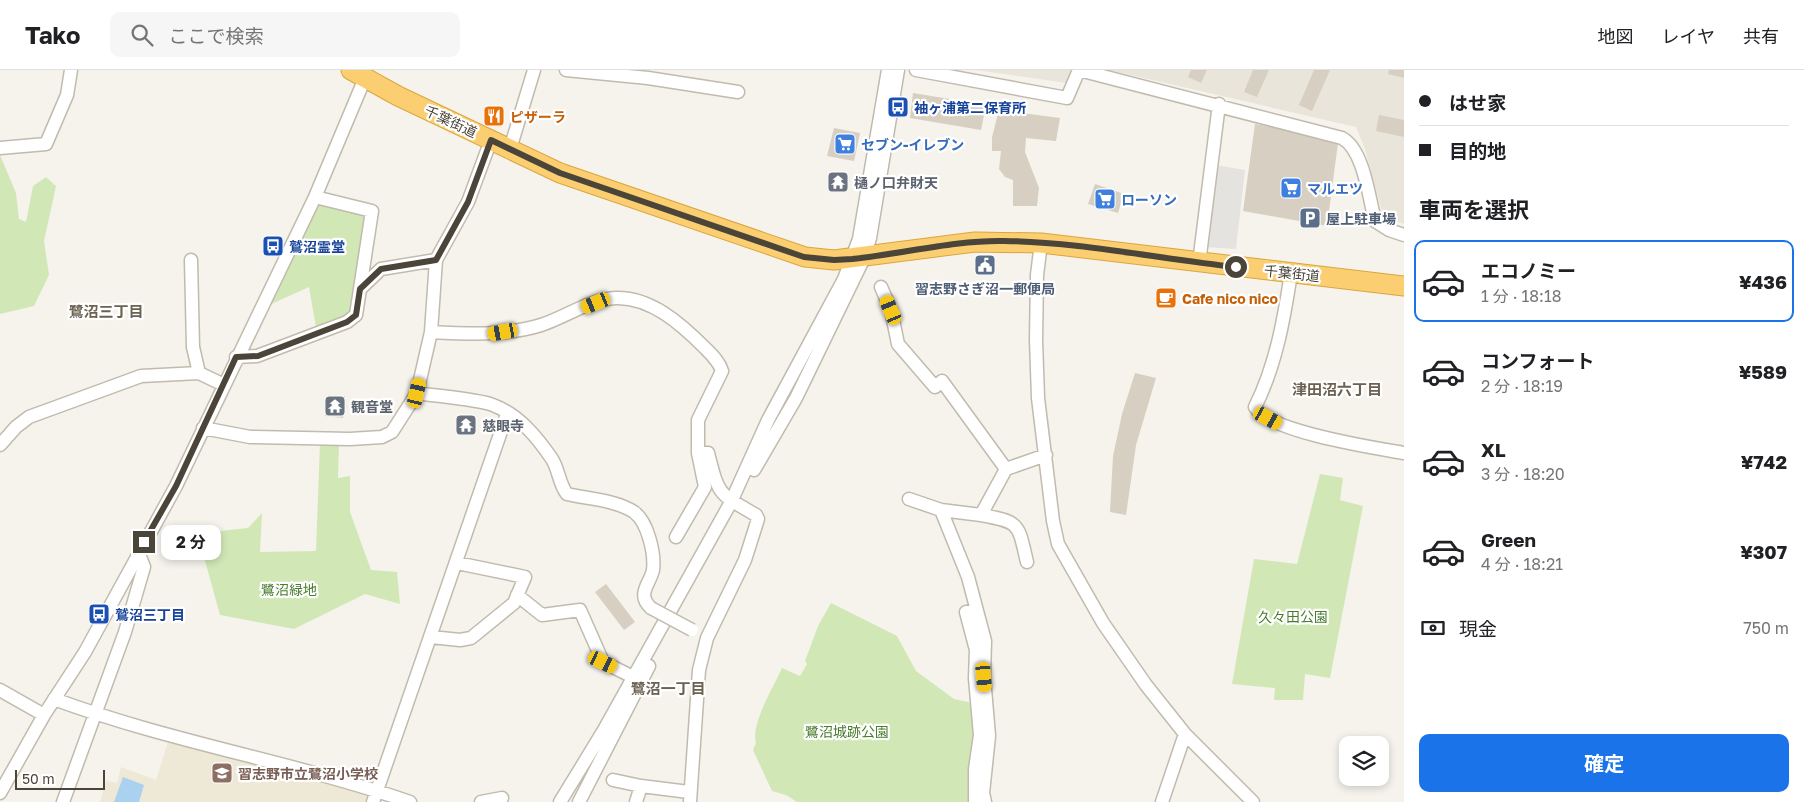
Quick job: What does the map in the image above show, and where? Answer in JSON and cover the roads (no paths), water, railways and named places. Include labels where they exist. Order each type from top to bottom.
[{"type":"highway","name":"千葉街道","points":[[358,74],[398,96],[560,173],[795,254],[834,260],[975,242],[1041,243],[1404,286]]},
{"type":"street","points":[[0,148],[46,144],[68,95],[71,70]]},
{"type":"street","points":[[510,149],[534,70]]},
{"type":"street","points":[[566,70],[648,78],[738,92]]},
{"type":"street","points":[[858,258],[859,240],[888,70]]},
{"type":"street","points":[[560,802],[796,398],[858,258],[870,238],[898,70]]},
{"type":"street","points":[[916,70],[1067,98],[1079,70],[1095,72],[1218,104],[1350,142],[1358,155],[1375,221],[1389,230],[1404,235]]},
{"type":"street","points":[[0,794],[44,715],[85,652],[139,554],[203,428],[315,197],[358,74]]},
{"type":"street","points":[[1199,263],[1218,104]]},
{"type":"street","points":[[203,428],[250,437],[350,439],[382,437],[392,432],[417,393],[431,332],[436,260],[468,202],[491,140]]},
{"type":"street","points":[[236,357],[258,356],[347,322],[356,315],[372,211],[315,197]]},
{"type":"street","points":[[1041,243],[1037,276],[1036,340],[1038,398],[1053,521],[1058,544],[1102,623],[1146,685],[1185,734],[1254,802]]},
{"type":"street","points":[[191,260],[193,347],[199,373]]},
{"type":"street","points":[[360,289],[381,269],[436,260]]},
{"type":"street","points":[[1291,273],[1277,345],[1264,390],[1256,407],[1259,413],[1277,423],[1303,432],[1404,453]]},
{"type":"street","points":[[881,287],[891,310],[898,344],[935,387],[942,381],[1006,469]]},
{"type":"street","points":[[431,332],[484,335],[540,326],[596,303],[615,298],[633,299],[664,313],[691,334],[717,361],[722,371],[698,420],[698,453],[705,487],[676,537]]},
{"type":"street","points":[[0,445],[16,427],[29,417],[141,376],[199,373],[224,385]]},
{"type":"street","points":[[417,393],[493,405],[521,423],[538,439],[558,469],[563,488],[567,494],[624,507],[636,514],[641,520],[652,553],[653,568],[644,587],[646,603],[651,608],[708,638]]},
{"type":"street","points":[[375,796],[507,414]]},
{"type":"street","points":[[612,780],[690,797],[699,670],[708,638],[745,560],[758,519],[756,515],[724,496],[716,483],[708,452],[698,453]]},
{"type":"street","points":[[981,515],[1006,469],[1046,455]]},
{"type":"street","points":[[909,499],[941,510],[1007,520],[1019,530],[1027,562]]},
{"type":"street","points":[[579,802],[734,503]]},
{"type":"street","points":[[941,510],[968,577],[986,648],[984,677],[989,736],[984,778],[985,802]]},
{"type":"street","points":[[64,802],[125,632],[144,567],[139,554]]},
{"type":"street","points":[[431,637],[460,640],[472,638],[514,604],[525,577],[457,563]]},
{"type":"street","points":[[518,595],[542,615],[580,610],[603,662],[633,677]]},
{"type":"street","points":[[975,802],[975,768],[980,735],[975,678],[976,650],[966,612],[976,610]]},
{"type":"street","points":[[0,690],[44,715]]},
{"type":"street","points":[[54,699],[95,714],[375,796],[410,802]]},
{"type":"street","points":[[1162,802],[1185,734]]},
{"type":"street","points":[[636,802],[641,786]]},
{"type":"street","points":[[481,802],[502,798]]},
{"type":"water","points":[[123,777],[144,785],[139,802],[114,802]]},
{"type":"place","name":"袖ヶ浦第二保育所","points":[[898,107]]},
{"type":"place","name":"ピザーラ","points":[[494,116]]},
{"type":"place","name":"セブン-イレブン","points":[[845,144]]},
{"type":"place","name":"樋ノ口弁財天","points":[[838,182]]},
{"type":"place","name":"マルエツ","points":[[1291,188]]},
{"type":"place","name":"ローソン","points":[[1105,199]]},
{"type":"place","name":"屋上駐車場","points":[[1310,218]]},
{"type":"place","name":"鷲沼霊堂","points":[[273,246]]},
{"type":"place","name":"習志野さぎ沼一郵便局","points":[[985,265]]},
{"type":"place","name":"Cafe nico nico","points":[[1166,298]]},
{"type":"place","name":"観音堂","points":[[335,406]]},
{"type":"place","name":"慈眼寺","points":[[466,425]]},
{"type":"place","name":"鷲沼三丁目","points":[[99,614]]},
{"type":"place","name":"習志野市立鷺沼小学校","points":[[222,773]]},
{"type":"district","name":"鷺沼三丁目","points":[[106,311]]},
{"type":"district","name":"津田沼六丁目","points":[[1337,389]]},
{"type":"district","name":"鷺沼一丁目","points":[[668,688]]},
{"type":"park label","name":"鷺沼緑地","points":[[289,589]]},
{"type":"park label","name":"久々田公園","points":[[1293,616]]},
{"type":"park label","name":"鷺沼城跡公園","points":[[847,731]]}]
